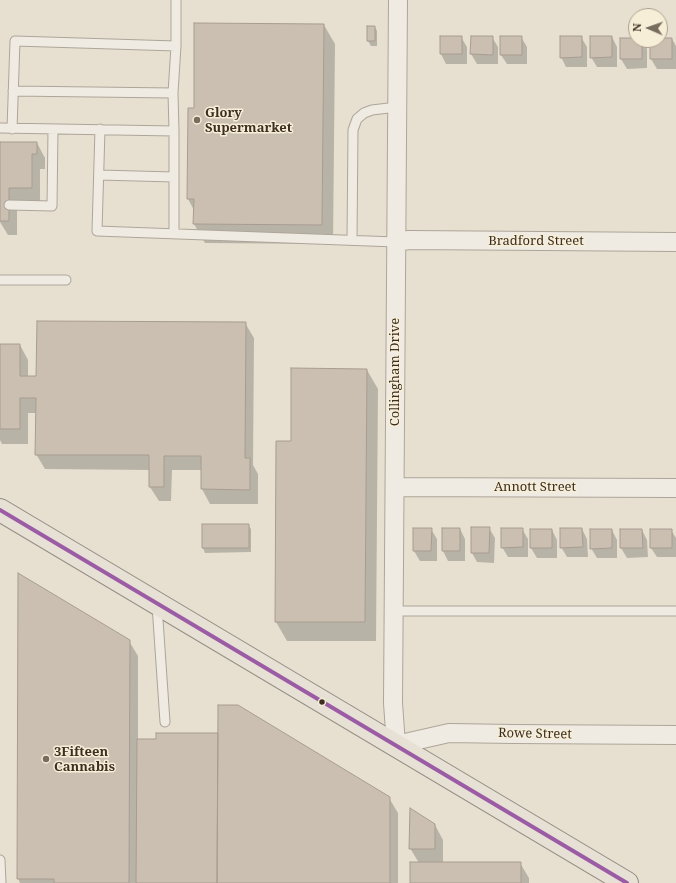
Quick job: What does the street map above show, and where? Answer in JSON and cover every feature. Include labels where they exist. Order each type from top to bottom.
[{"type":"main road","points":[[0,510],[627,883]]},
{"type":"street","name":"Collingham Drive","points":[[396,745],[393,703],[398,0]]},
{"type":"street","name":"Bradford Street","points":[[396,242],[409,240],[676,242]]},
{"type":"street","name":"Annott Street","points":[[395,486],[676,488]]},
{"type":"street","name":"Rowe Street","points":[[396,745],[449,733],[676,735]]},
{"type":"lane","points":[[174,234],[173,93],[176,46],[176,0]]},
{"type":"lane","points":[[12,129],[14,42],[176,46]]},
{"type":"lane","points":[[13,91],[173,93]]},
{"type":"lane","points":[[352,240],[353,130],[357,119],[364,113],[372,110],[397,107]]},
{"type":"lane","points":[[0,128],[174,131]]},
{"type":"lane","points":[[100,129],[97,231],[396,242]]},
{"type":"lane","points":[[9,205],[52,206],[54,130]]},
{"type":"lane","points":[[99,175],[174,177]]},
{"type":"lane","points":[[0,280],[66,280]]},
{"type":"lane","points":[[156,604],[165,722]]},
{"type":"lane","points":[[394,611],[676,611]]},
{"type":"lane","points":[[0,860],[0,883]]},
{"type":"building","points":[[194,23],[324,24],[322,225],[193,224],[194,199],[187,199],[188,108],[194,108]]},
{"type":"building","points":[[367,26],[375,26],[375,41],[367,41]]},
{"type":"building","points":[[440,36],[462,36],[462,54],[440,54]]},
{"type":"building","points":[[471,36],[493,36],[493,55],[470,54]]},
{"type":"building","points":[[500,36],[522,36],[522,55],[500,55]]},
{"type":"building","points":[[560,36],[582,36],[582,57],[560,58]]},
{"type":"building","points":[[590,36],[612,36],[612,57],[590,58]]},
{"type":"building","points":[[620,38],[628,38],[628,48],[642,48],[642,59],[620,59]]},
{"type":"building","points":[[668,38],[672,38],[672,59],[650,59],[650,48],[668,48]]},
{"type":"building","points":[[0,142],[37,142],[37,154],[32,154],[32,188],[9,188],[9,221],[0,221]]},
{"type":"building","points":[[37,321],[246,322],[245,458],[250,458],[250,490],[201,489],[201,456],[164,456],[164,487],[149,487],[149,455],[35,455],[36,398],[20,398],[20,429],[0,429],[0,344],[20,344],[20,376],[36,376]]},
{"type":"building","points":[[291,368],[367,369],[365,622],[275,622],[276,441],[291,441]]},
{"type":"building","points":[[202,524],[249,524],[249,548],[202,548]]},
{"type":"building","points":[[471,527],[490,527],[489,553],[471,553]]},
{"type":"building","points":[[413,528],[432,528],[431,551],[413,551]]},
{"type":"building","points":[[442,528],[460,528],[460,551],[442,551]]},
{"type":"building","points":[[501,528],[523,528],[523,547],[501,548]]},
{"type":"building","points":[[560,528],[582,528],[583,547],[560,548]]},
{"type":"building","points":[[530,529],[552,529],[552,548],[530,548]]},
{"type":"building","points":[[590,529],[612,529],[612,548],[590,549]]},
{"type":"building","points":[[620,529],[642,529],[643,548],[620,548]]},
{"type":"building","points":[[650,529],[672,529],[672,548],[650,548]]},
{"type":"building","points":[[18,573],[130,640],[129,883],[54,883],[54,879],[17,879]]},
{"type":"building","points":[[218,705],[238,705],[390,797],[390,883],[217,883]]},
{"type":"building","points":[[156,733],[218,733],[217,883],[136,883],[137,739],[156,739]]},
{"type":"building","points":[[410,808],[435,824],[435,849],[409,849]]},
{"type":"building","points":[[410,862],[521,862],[521,883],[410,883]]},
{"type":"transit line","points":[[0,510],[627,883]]},
{"type":"place","name":"Glory Supermarket","points":[[197,120]]},
{"type":"place","name":"3Fifteen Cannabis","points":[[46,759]]}]
